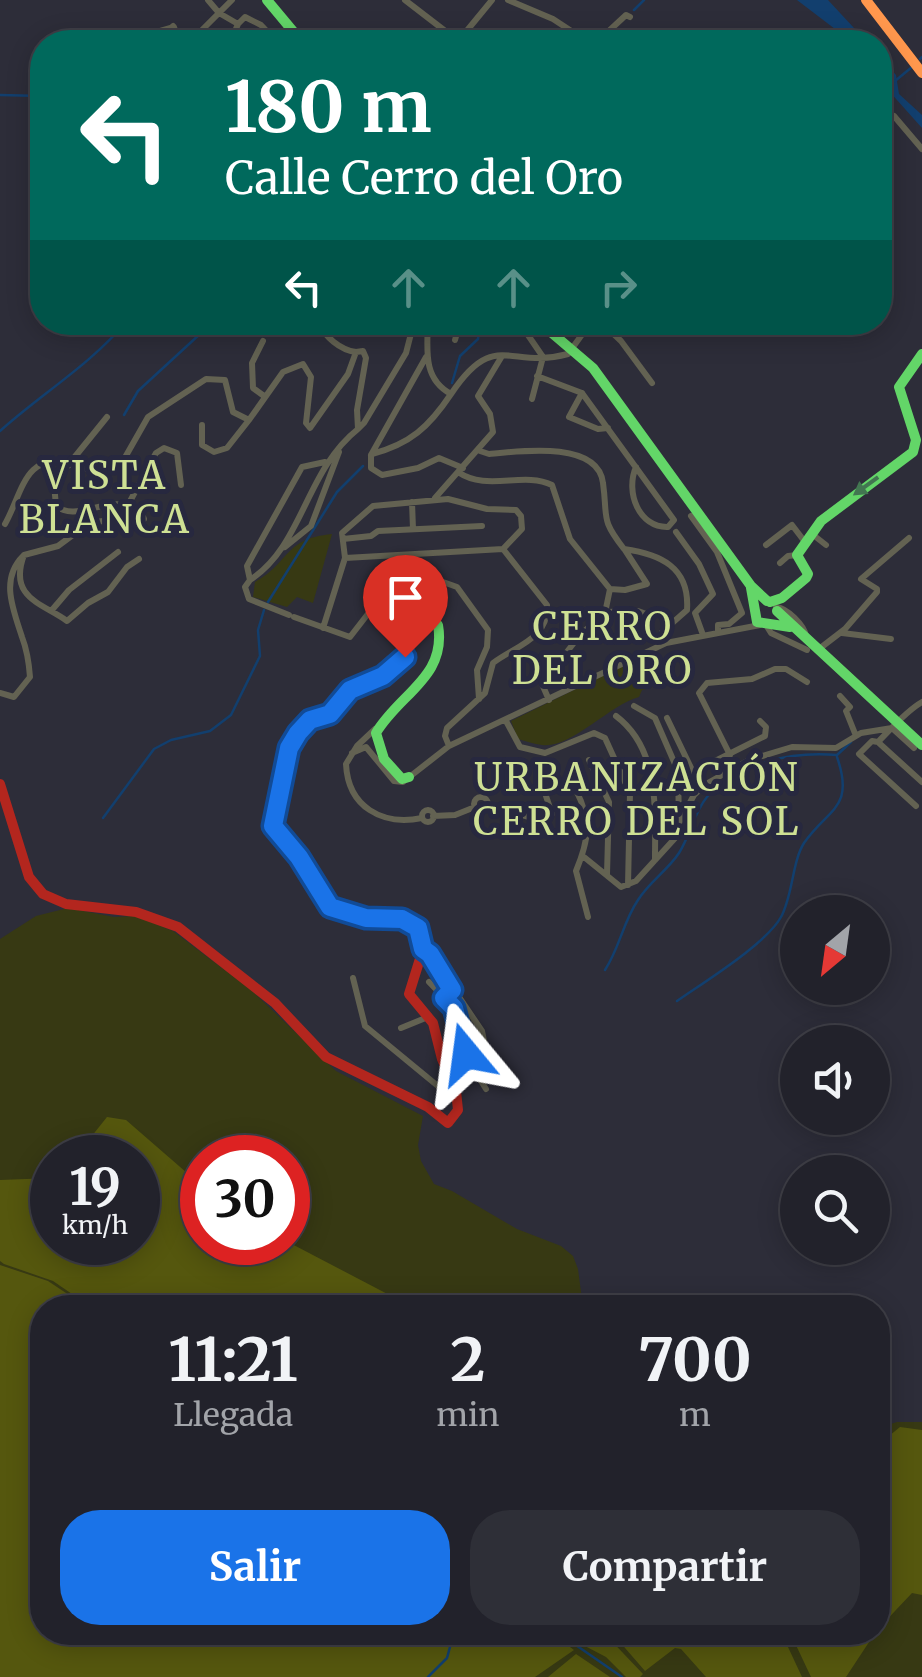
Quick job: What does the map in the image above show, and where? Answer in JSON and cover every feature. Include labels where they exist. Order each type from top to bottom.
[{"type":"street","points":[[208,0],[219,13],[238,24]]},
{"type":"street","points":[[200,30],[232,0]]},
{"type":"street","points":[[267,0],[292,30]]},
{"type":"street","points":[[405,0],[445,30]]},
{"type":"street","points":[[467,30],[492,0]]},
{"type":"street","points":[[508,0],[569,30]]},
{"type":"street","points":[[866,0],[889,30]]},
{"type":"street","points":[[610,30],[626,16],[630,17]]},
{"type":"street","points":[[236,30],[245,18],[263,30]]},
{"type":"street","points":[[892,34],[922,71]]},
{"type":"street","points":[[892,115],[922,149]]},
{"type":"street","points":[[280,551],[311,526],[335,458],[355,431],[366,355],[339,346],[327,335]]},
{"type":"street","points":[[411,335],[406,353],[364,424],[326,462],[280,551],[267,569],[245,587],[249,599],[354,636],[381,592],[395,584],[443,582],[457,587],[488,630],[488,647],[477,670],[479,700]]},
{"type":"street","points":[[427,335],[426,358],[432,377],[451,394]]},
{"type":"street","points":[[455,340],[456,335]]},
{"type":"street","points":[[528,335],[544,357]]},
{"type":"street","points":[[555,335],[593,368],[768,611],[801,634],[813,650],[896,726],[922,757]]},
{"type":"street","points":[[371,455],[422,432],[477,362],[486,356],[561,356],[573,349],[582,335]]},
{"type":"street","points":[[614,335],[652,384]]},
{"type":"street","points":[[264,341],[250,373],[253,388],[264,396]]},
{"type":"street","points":[[202,426],[202,445],[214,452],[227,448],[283,372],[303,364],[311,377],[306,424],[310,428],[348,374],[356,352]]},
{"type":"street","points":[[797,556],[821,521],[919,447],[900,387],[922,354]]},
{"type":"street","points":[[434,499],[493,432],[493,423],[478,396],[502,356]]},
{"type":"street","points":[[532,399],[544,357]]},
{"type":"street","points":[[426,358],[371,455],[372,468],[382,474],[418,468],[439,458],[461,470],[464,477],[491,482],[535,480],[552,485],[570,539],[610,590]]},
{"type":"street","points":[[537,376],[582,393],[609,428],[674,520],[664,529],[648,522],[634,504],[632,481],[636,467]]},
{"type":"street","points":[[5,524],[28,474],[40,464],[53,459],[92,470],[119,468],[148,417],[206,379],[225,380],[233,412],[249,420]]},
{"type":"street","points":[[582,393],[569,417],[598,429],[609,428]]},
{"type":"street","points":[[0,693],[14,697],[30,676],[26,649],[8,602],[6,585],[10,572],[24,555],[58,546],[90,523],[138,525],[144,519],[141,512],[128,505],[106,503],[74,513],[63,512],[56,506],[54,484],[106,418]]},
{"type":"street","points":[[128,505],[156,453],[164,448],[177,453],[181,485]]},
{"type":"street","points":[[480,451],[489,454],[552,449],[592,465],[603,480],[604,518],[647,584],[610,590]]},
{"type":"street","points":[[250,580],[247,566],[302,467],[326,462]]},
{"type":"street","points":[[323,628],[345,558],[342,533],[373,506],[448,499],[486,509],[516,510],[522,516],[522,529],[504,548],[345,558]]},
{"type":"street","points":[[412,502],[413,529]]},
{"type":"street","points":[[691,516],[717,552],[742,613],[728,624],[718,626],[718,632]]},
{"type":"street","points":[[766,545],[792,525],[808,538],[826,545]]},
{"type":"street","points":[[342,539],[371,536],[378,531],[482,526]]},
{"type":"street","points":[[676,532],[714,594],[695,613],[703,635]]},
{"type":"street","points":[[813,650],[840,633],[877,592],[877,588],[861,579],[909,538]]},
{"type":"street","points":[[449,746],[447,728],[486,693],[493,663],[535,637],[548,616],[547,605],[538,590],[504,548]]},
{"type":"street","points":[[624,550],[667,560],[684,588],[688,610],[662,632],[666,643]]},
{"type":"street","points":[[52,610],[69,590],[118,552]]},
{"type":"street","points":[[24,555],[20,582],[30,599],[42,610],[52,610],[68,621],[108,592],[138,559]]},
{"type":"street","points":[[780,563],[788,556],[797,556]]},
{"type":"street","points":[[367,742],[391,770],[402,779],[409,778],[449,746],[666,643],[742,627],[768,611],[806,578],[808,574],[797,556]]},
{"type":"street","points":[[740,571],[734,581],[744,609],[768,611]]},
{"type":"street","points":[[549,700],[542,684],[546,676],[580,635],[605,613],[610,590]]},
{"type":"street","points":[[605,613],[638,611],[648,615]]},
{"type":"street","points":[[768,611],[771,633],[813,650]]},
{"type":"street","points":[[0,784],[34,885],[56,901],[136,912],[178,928],[274,1003],[326,1056],[428,1108],[446,1122],[455,1117],[458,1096],[443,1064],[429,1017],[409,994],[423,949],[422,934],[411,922],[366,918],[330,907],[299,857],[273,826],[289,748],[310,720],[330,714],[350,690],[397,667],[405,657],[405,640],[410,631],[429,622],[438,625],[441,647],[434,668],[367,742],[352,753],[346,771],[356,799],[364,809],[388,818],[422,818],[426,810],[434,816],[455,815],[475,806],[480,798],[488,806],[556,827]]},
{"type":"street","points":[[840,633],[891,639]]},
{"type":"street","points":[[730,755],[699,693],[706,682],[752,679],[775,669],[786,669],[808,682]]},
{"type":"street","points":[[840,696],[850,707],[846,711],[856,736]]},
{"type":"street","points":[[878,742],[907,711],[922,702]]},
{"type":"street","points":[[584,857],[621,887],[628,886],[677,836],[678,771],[654,718],[634,706]]},
{"type":"street","points":[[616,716],[632,728],[655,782],[655,861]]},
{"type":"street","points":[[667,718],[693,772]]},
{"type":"street","points":[[506,721],[520,747],[545,753],[594,733],[605,738],[630,793],[628,886]]},
{"type":"street","points":[[694,795],[690,780],[693,772],[765,736],[766,727],[760,721]]},
{"type":"street","points":[[679,823],[694,795],[706,784],[749,760],[792,746],[836,748],[856,736],[896,726]]},
{"type":"street","points":[[916,806],[859,754],[872,741],[878,742],[922,782]]},
{"type":"street","points":[[589,760],[608,802],[606,876]]},
{"type":"street","points":[[545,822],[552,814],[547,788],[574,788],[588,818],[584,857],[576,874],[588,916]]},
{"type":"street","points":[[423,949],[482,1031],[486,1050],[503,1074]]},
{"type":"street","points":[[353,978],[364,1026],[450,1096],[458,1096]]},
{"type":"street","points":[[429,982],[454,1008],[468,1062],[486,1089]]},
{"type":"street","points":[[444,998],[452,990]]},
{"type":"street","points":[[401,1028],[429,1017]]},
{"type":"green space","points":[[332,534],[313,603],[297,597],[287,607],[253,597],[255,582],[296,546]]},
{"type":"green space","points":[[637,659],[639,670],[656,677],[657,686],[642,690],[639,697],[565,740],[542,745],[518,739],[511,721]]},
{"type":"green space","points":[[68,908],[114,917],[136,916],[173,931],[250,989],[336,1071],[423,1116],[418,1145],[421,1161],[434,1184],[517,1229],[561,1246],[573,1256],[581,1295],[30,1295],[30,1645],[890,1645],[890,1424],[922,1422],[922,1677],[0,1677],[0,939],[36,916]]},
{"type":"shaded area","points":[[107,1117],[126,1120],[143,1135],[93,1135]]},
{"type":"shaded area","points":[[160,1150],[180,1167],[180,1265],[310,1265],[310,1254],[389,1295],[73,1295],[53,1281],[0,1261],[0,1180],[30,1179],[30,1265],[160,1265]]},
{"type":"shaded area","points":[[0,1265],[48,1281],[69,1295],[30,1295],[30,1645],[567,1645],[574,1650],[535,1677],[0,1677]]},
{"type":"shaded area","points":[[900,1427],[922,1430],[922,1595],[912,1593],[890,1616],[890,1435]]},
{"type":"shaded area","points":[[583,1645],[615,1645],[643,1674],[626,1677],[606,1657]]},
{"type":"shaded area","points":[[622,1645],[783,1645],[788,1647],[802,1677],[706,1677],[681,1649],[675,1648],[645,1671]]},
{"type":"shaded area","points":[[796,1645],[867,1645],[846,1677],[811,1677]]},
{"type":"shaded area","points":[[576,1654],[610,1677],[548,1677]]},
{"type":"water","points":[[797,0],[828,0],[856,30],[836,30]]},
{"type":"water","points":[[892,70],[899,94],[922,115],[922,128],[892,94]]},
{"type":"waterway","points":[[634,10],[644,0]]},
{"type":"waterway","points":[[895,81],[912,67]]},
{"type":"waterway","points":[[0,95],[30,96]]},
{"type":"waterway","points":[[0,431],[115,335]]},
{"type":"waterway","points":[[124,415],[138,391],[199,335]]},
{"type":"waterway","points":[[452,383],[460,356],[479,335]]},
{"type":"waterway","points":[[268,602],[337,492],[363,466]]},
{"type":"waterway","points":[[103,818],[154,749],[171,740],[210,731],[231,715],[260,656],[258,630],[264,610]]},
{"type":"waterway","points":[[605,970],[638,900],[679,853],[707,797],[750,767],[785,757],[837,755],[851,742]]},
{"type":"waterway","points":[[677,1001],[749,950],[781,917],[804,843],[841,798],[842,774],[837,757]]},
{"type":"waterway","points":[[428,1677],[447,1658],[450,1645]]},
{"type":"waterway","points":[[576,1645],[622,1677]]},
{"type":"traffic: fast","points":[[267,0],[292,30]]},
{"type":"traffic: fast","points":[[554,335],[593,368],[751,586],[767,601]]},
{"type":"traffic: fast","points":[[770,602],[782,598],[806,578],[808,574],[797,555],[821,521],[913,452],[916,440],[899,387],[922,354]]},
{"type":"traffic: fast","points":[[751,588],[757,622],[790,627]]},
{"type":"traffic: fast","points":[[777,611],[922,745]]},
{"type":"traffic: fast","points":[[391,919],[366,918],[330,907],[299,857],[273,826],[282,771],[298,734],[309,722],[328,715],[351,691],[396,667],[412,630],[429,622],[438,625],[439,643],[429,671],[376,733],[384,759],[402,779],[409,777]]},
{"type":"traffic: slow","points":[[866,0],[889,30]]},
{"type":"traffic: slow","points":[[892,34],[922,73]]},
{"type":"traffic: jam","points":[[0,784],[29,877],[43,894],[66,904],[136,912],[178,927],[275,1003],[326,1057],[428,1107],[448,1123],[458,1110],[456,1091],[442,1059],[433,1023],[409,994],[423,949],[418,928],[403,919],[391,919]]},
{"type":"district","name":"VISTA BLANCA","points":[[105,497]]},
{"type":"district","name":"CERRO DEL ORO","points":[[603,648]]},
{"type":"district","name":"URBANIZACIÓN CERRO DEL SOL","points":[[637,799]]},
{"type":"route","points":[[405,657],[383,676],[350,690],[330,714],[310,720],[298,733],[289,748],[273,826],[299,857],[330,907],[376,920],[402,919],[418,928],[423,949],[452,990],[444,998],[454,1008],[466,1054]]}]
